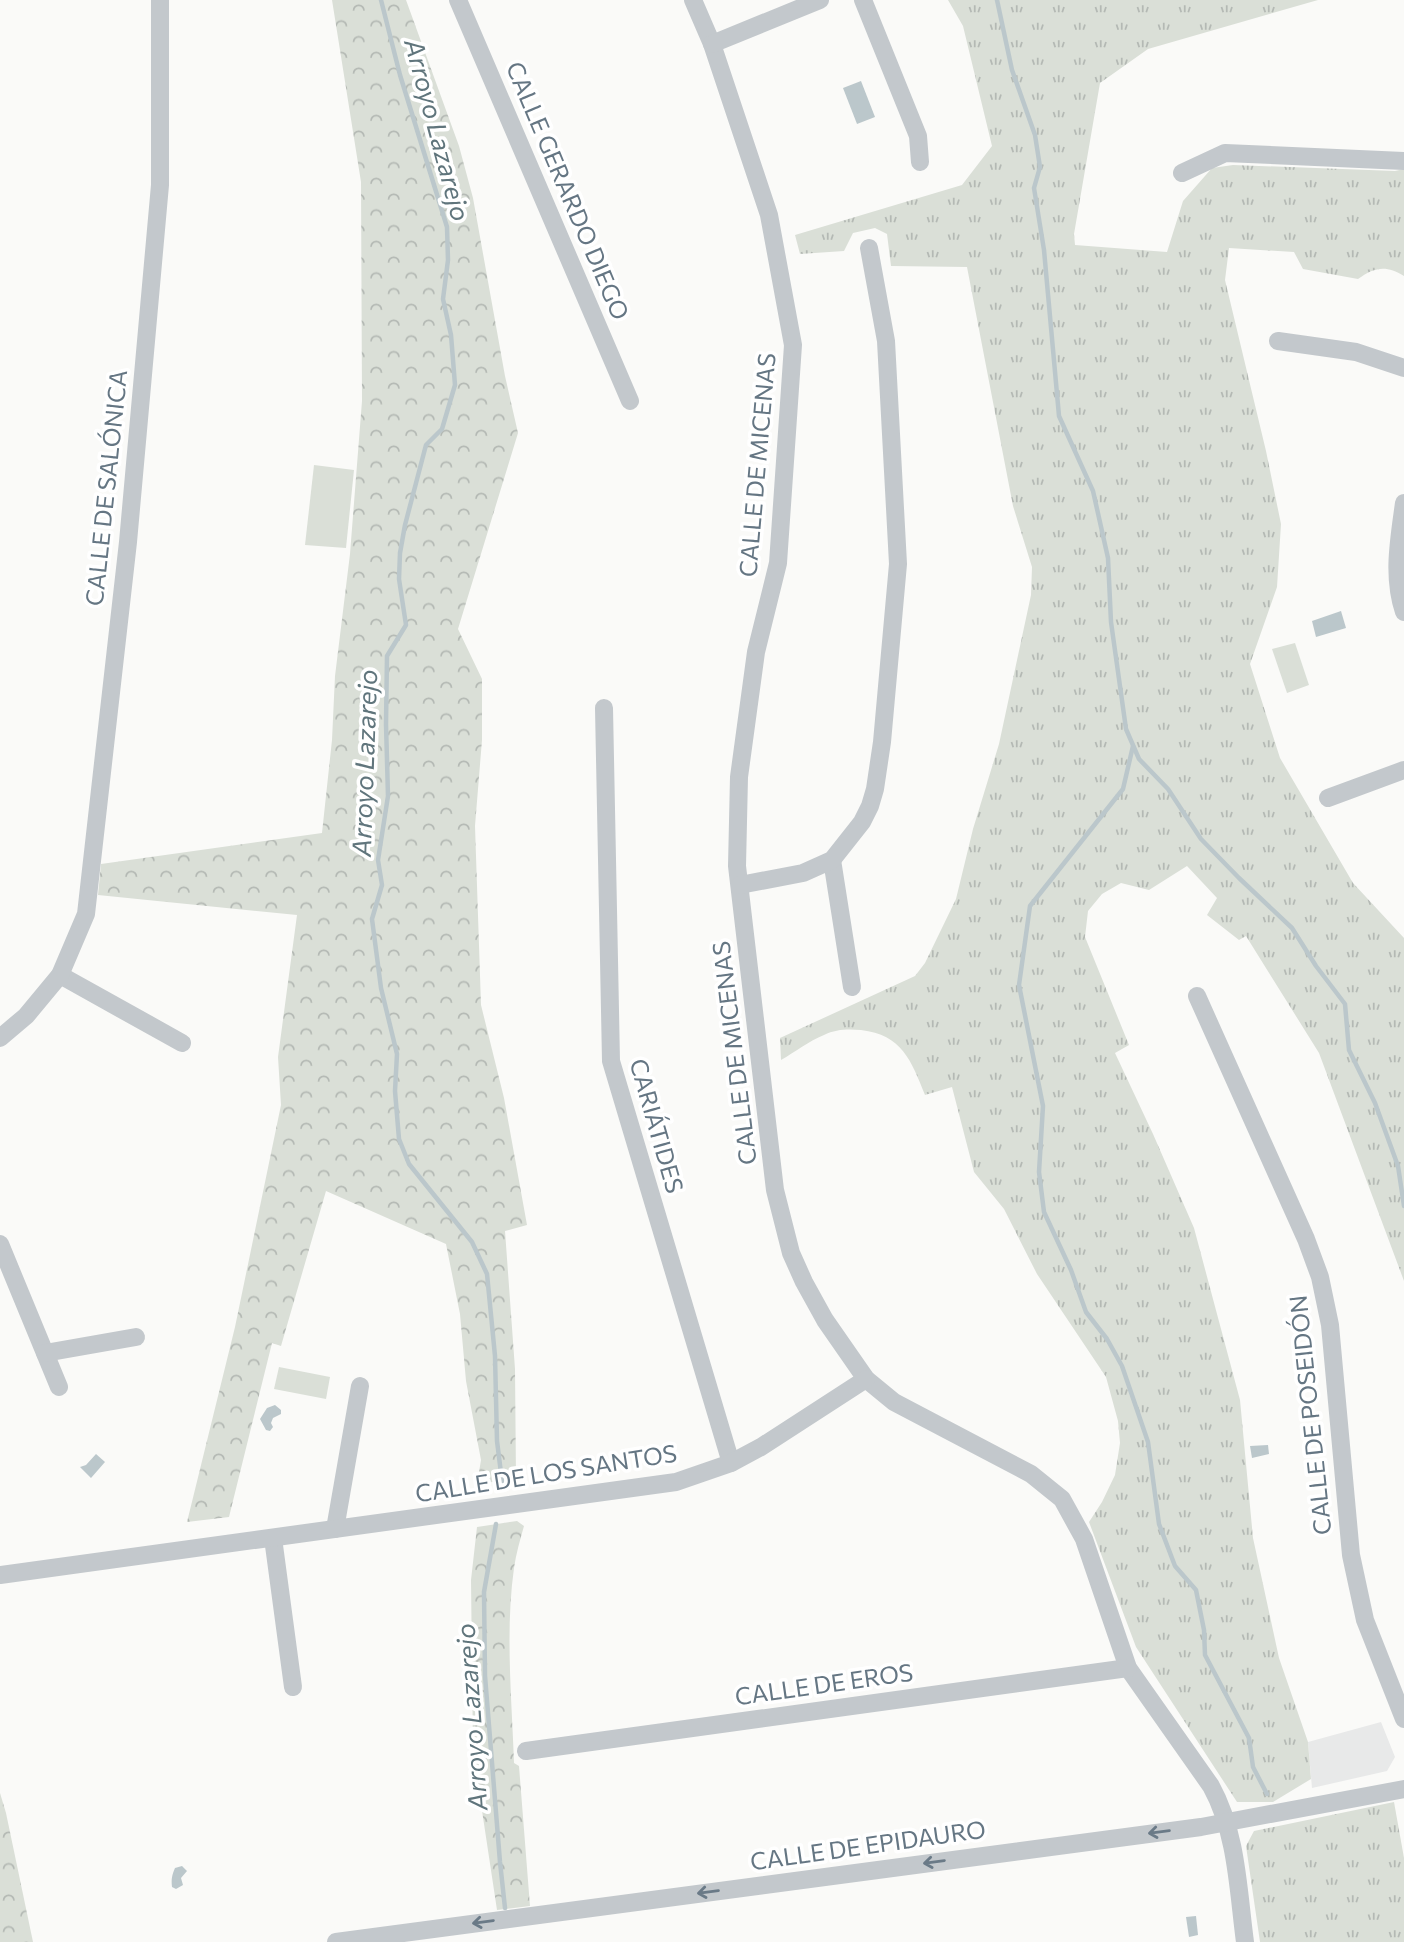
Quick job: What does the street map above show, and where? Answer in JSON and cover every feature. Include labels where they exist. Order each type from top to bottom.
[{"type":"street","name":"CALLE DE SALÓNICA","points":[[0,1038],[26,1016],[60,975],[86,914],[128,542],[160,185],[160,0]]},
{"type":"street","name":"CALLE GERARDO DIEGO","points":[[458,0],[630,401]]},
{"type":"street","name":"CALLE DE MICENAS","points":[[693,0],[712,44],[769,215],[793,345],[778,562],[755,652],[738,778],[737,866],[775,1191],[791,1254],[825,1320],[866,1379],[894,1402],[1031,1474],[1062,1499],[1084,1539],[1128,1668],[1210,1787],[1227,1823],[1245,1942]]},
{"type":"street","points":[[712,44],[820,0]]},
{"type":"street","points":[[863,0],[918,136],[920,162]]},
{"type":"street","points":[[1182,173],[1225,153],[1404,161]]},
{"type":"street","points":[[740,885],[803,873],[832,860],[862,822],[875,789],[882,742],[898,564],[886,341],[869,248]]},
{"type":"street","points":[[1278,341],[1356,352],[1404,368]]},
{"type":"street","points":[[1404,503],[1396,564],[1404,612]]},
{"type":"street","name":"CARIÁTIDES","points":[[604,708],[611,1061],[730,1463]]},
{"type":"street","points":[[1328,798],[1404,770]]},
{"type":"street","points":[[832,860],[852,987]]},
{"type":"street","points":[[60,975],[181,1043]]},
{"type":"street","name":"CALLE DE POSEIDÓN","points":[[1197,996],[1306,1239],[1320,1277],[1330,1325],[1351,1555],[1365,1620],[1404,1719]]},
{"type":"street","points":[[0,1244],[59,1387]]},
{"type":"street","points":[[45,1353],[136,1338]]},
{"type":"street","name":"CALLE DE LOS SANTOS","points":[[0,1575],[676,1482],[730,1463],[761,1447],[866,1379]]},
{"type":"street","points":[[335,1529],[360,1387]]},
{"type":"street","points":[[273,1538],[292,1687]]},
{"type":"street","name":"CALLE DE EROS","points":[[526,1751],[1128,1668]]},
{"type":"street","name":"CALLE DE EPIDAURO","points":[[336,1942],[1227,1823],[1404,1789]]},
{"type":"shaded area","points":[[861,81],[875,117],[857,124],[843,88]]},
{"type":"shaded area","points":[[1341,611],[1346,628],[1316,637],[1312,621]]},
{"type":"shaded area","points":[[275,1405],[281,1410],[281,1414],[273,1418],[270,1431],[266,1430],[260,1419],[267,1408]]},
{"type":"shaded area","points":[[1268,1445],[1269,1454],[1252,1458],[1250,1446]]},
{"type":"shaded area","points":[[96,1454],[105,1462],[91,1478],[80,1467],[86,1465]]},
{"type":"shaded area","points":[[1381,1722],[1395,1757],[1387,1771],[1312,1788],[1308,1742]]},
{"type":"shaded area","points":[[182,1866],[187,1871],[181,1878],[183,1885],[176,1889],[172,1887],[172,1875],[175,1868]]},
{"type":"shaded area","points":[[1196,1916],[1198,1935],[1189,1937],[1186,1917]]},
{"type":"green space","points":[[332,0],[406,0],[459,146],[473,198],[518,433],[458,629],[482,679],[482,740],[475,826],[481,1005],[504,1098],[527,1225],[505,1231],[515,1369],[516,1479],[477,1484],[481,1460],[466,1381],[460,1314],[446,1244],[326,1191],[281,1346],[272,1343],[229,1517],[187,1522],[235,1327],[281,1105],[278,1057],[297,915],[98,895],[101,864],[322,833],[332,740],[335,676],[350,554],[362,401],[361,182]]},
{"type":"green space","points":[[948,0],[1318,0],[1148,49],[1100,83],[1074,234],[1075,245],[1167,252],[1183,201],[1212,168],[1233,165],[1395,171],[1404,169],[1404,276],[1392,270],[1381,269],[1358,279],[1303,269],[1294,252],[1229,248],[1225,280],[1281,524],[1277,587],[1250,664],[1280,758],[1353,883],[1404,938],[1404,1281],[1319,1053],[1246,936],[1239,940],[1207,915],[1217,898],[1187,866],[1149,890],[1121,883],[1102,894],[1088,911],[1085,937],[1129,1045],[1115,1053],[1194,1228],[1240,1400],[1253,1538],[1279,1658],[1308,1742],[1311,1779],[1273,1802],[1237,1802],[1136,1647],[1089,1522],[1115,1475],[1120,1443],[1118,1421],[1106,1377],[1037,1274],[1004,1209],[974,1172],[952,1087],[925,1095],[903,1051],[886,1037],[861,1030],[829,1033],[781,1060],[780,1038],[915,976],[925,963],[956,899],[973,829],[999,744],[1031,595],[1032,567],[1013,506],[967,267],[891,266],[887,234],[875,228],[853,233],[844,251],[800,254],[795,235],[962,185],[992,146],[963,26]]},
{"type":"green space","points":[[314,465],[354,470],[346,548],[305,545]]},
{"type":"green space","points":[[1295,643],[1309,685],[1287,693],[1272,649]]},
{"type":"green space","points":[[279,1367],[330,1377],[326,1399],[274,1389]]},
{"type":"green space","points":[[517,1521],[524,1526],[511,1592],[510,1666],[514,1763],[519,1766],[530,1906],[497,1910],[473,1751],[471,1580],[477,1527]]},
{"type":"green space","points":[[0,1793],[6,1813],[33,1942],[0,1942]]},
{"type":"green space","points":[[1394,1802],[1404,1858],[1404,1942],[1260,1942],[1246,1846],[1254,1831]]},
{"type":"waterway","name":"Arroyo Lazarejo","points":[[381,0],[400,75],[447,227],[448,260],[443,299],[451,335],[455,385],[442,429],[426,445],[400,553],[399,579],[406,625],[387,656],[388,796],[378,860],[382,885],[372,919],[381,988],[397,1054],[395,1091],[399,1139],[409,1164],[472,1242],[487,1274],[502,1481]]},
{"type":"waterway","points":[[997,0],[1012,70],[1035,135],[1040,167],[1034,188],[1044,250],[1059,416],[1093,491],[1108,558],[1111,622],[1126,729],[1139,759],[1168,789],[1201,839],[1292,928],[1345,1004],[1349,1050],[1375,1103],[1398,1166],[1404,1206]]},
{"type":"waterway","points":[[1133,746],[1123,789],[1030,906],[1019,985],[1043,1106],[1039,1172],[1044,1212],[1071,1270],[1086,1312],[1107,1339],[1122,1366],[1148,1442],[1159,1524],[1175,1566],[1196,1590],[1204,1630],[1205,1655],[1249,1738],[1253,1767],[1267,1794]]},
{"type":"waterway","name":"Arroyo Lazarejo","points":[[496,1524],[484,1592],[485,1676],[505,1908]]}]
